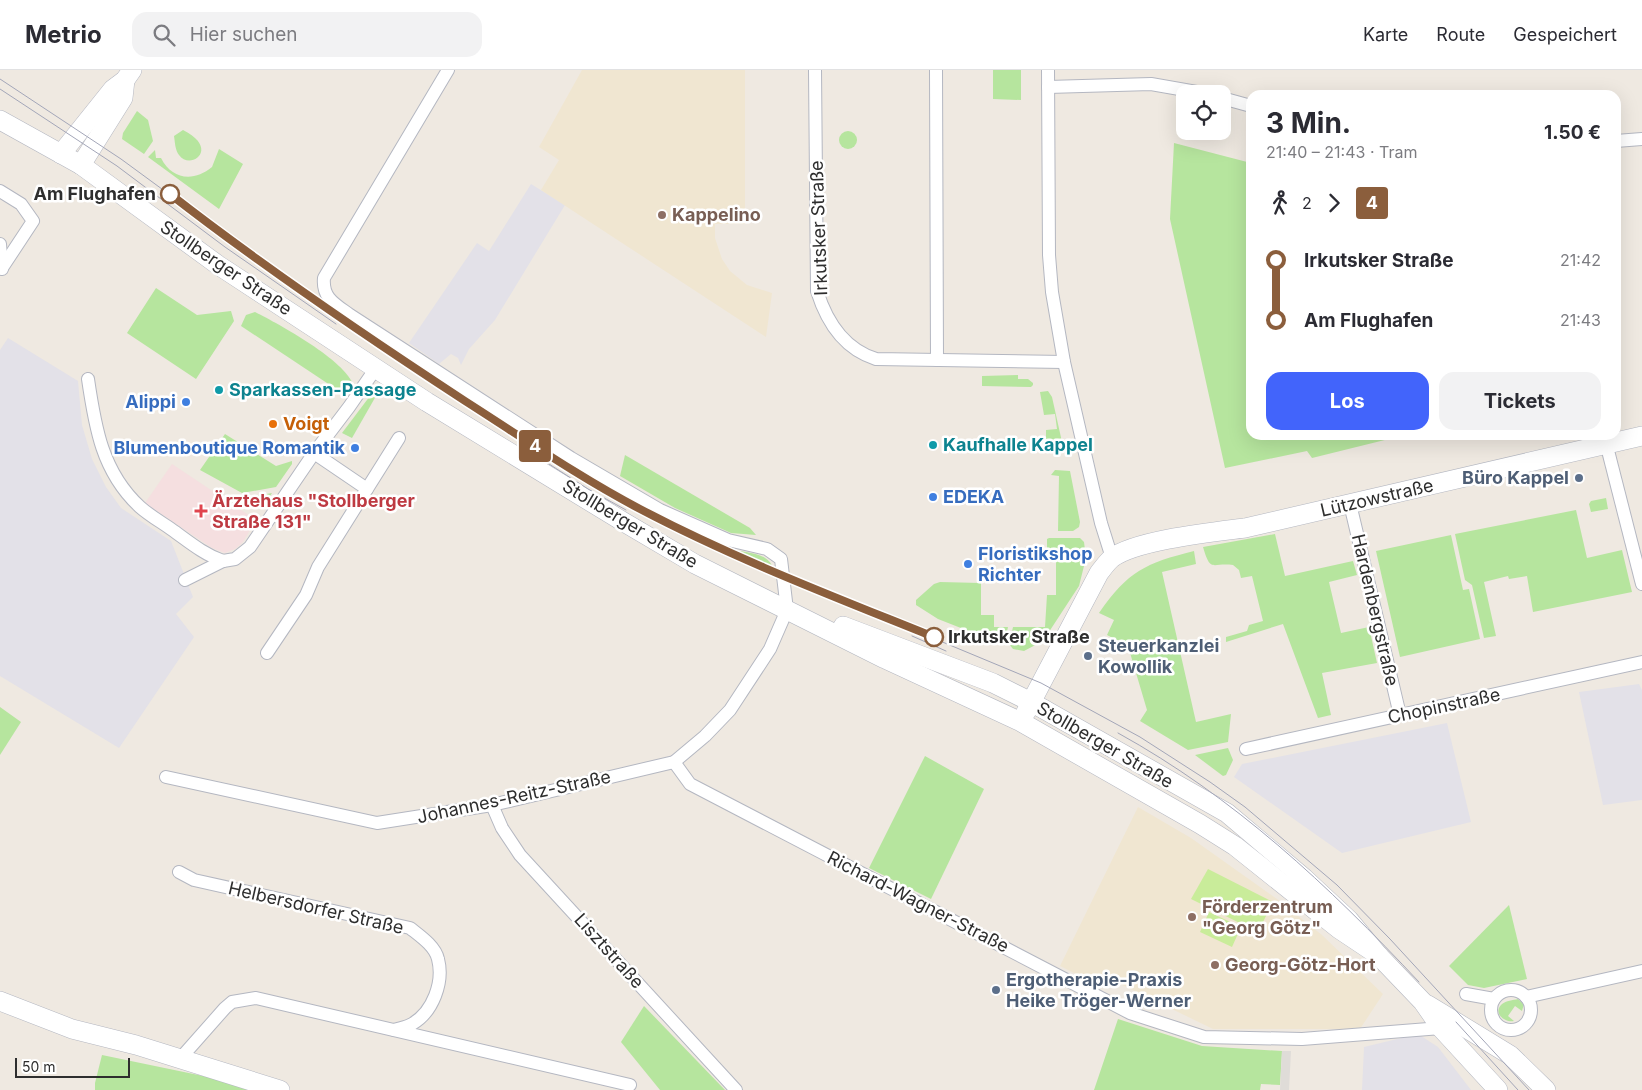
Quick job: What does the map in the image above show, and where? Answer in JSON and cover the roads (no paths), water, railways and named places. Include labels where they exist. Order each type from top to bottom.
[{"type":"main road","points":[[61,154],[113,89],[129,75]]},
{"type":"main road","points":[[80,165],[123,98],[129,75]]},
{"type":"main road","name":"Stollberger Straße","points":[[0,120],[80,165],[218,265],[427,402],[638,530],[695,564],[885,659],[1021,722],[1235,846],[1339,929],[1378,955]]},
{"type":"main road","name":"Lützowstraße","points":[[1621,438],[1642,436]]},
{"type":"main road","name":"Lützowstraße","points":[[1112,558],[1135,548],[1198,534],[1246,528],[1606,440]]},
{"type":"main road","points":[[1021,722],[1095,579],[1112,558]]},
{"type":"main road","name":"Stollberger Straße","points":[[787,610],[811,614],[993,683],[1031,702],[1226,813],[1336,908],[1423,1002],[1441,1028],[1498,1090]]},
{"type":"main road","points":[[0,1001],[72,1029],[136,1045],[280,1090]]},
{"type":"main road","name":"Stollberger Straße","points":[[1423,1002],[1510,1055],[1546,1090]]},
{"type":"street","points":[[448,70],[324,278],[323,288],[326,296],[350,315],[571,458],[660,510],[728,540],[767,549],[781,559],[787,610]]},
{"type":"street","name":"Irkutsker Straße","points":[[815,70],[816,271],[818,291],[823,309],[838,334],[849,346],[863,355],[876,359],[1064,362]]},
{"type":"street","points":[[936,70],[937,360]]},
{"type":"street","points":[[1048,70],[1049,255],[1052,292],[1064,362],[1101,523],[1112,558]]},
{"type":"street","points":[[1048,87],[1151,84],[1176,88]]},
{"type":"street","points":[[1231,100],[1246,105]]},
{"type":"street","points":[[1621,141],[1642,139]]},
{"type":"street","points":[[0,192],[21,204],[32,221],[1,270]]},
{"type":"street","points":[[0,244],[1,270]]},
{"type":"street","points":[[185,580],[223,561],[235,559],[250,547],[314,452],[350,407],[376,368]]},
{"type":"street","points":[[88,379],[101,450],[120,484],[140,507],[208,556],[223,561]]},
{"type":"street","points":[[266,653],[306,595],[318,567],[400,438]]},
{"type":"street","points":[[1606,440],[1642,584]]},
{"type":"street","points":[[314,452],[367,489]]},
{"type":"street","name":"Hardenbergstraße","points":[[1350,504],[1400,715]]},
{"type":"street","name":"Johannes-Reitz-Straße","points":[[166,778],[377,823],[492,805],[674,762],[706,736],[730,710],[770,649],[787,610]]},
{"type":"street","name":"Chopinstraße","points":[[1246,749],[1642,662]]},
{"type":"street","name":"Richard-Wagner-Straße","points":[[674,762],[690,784],[1130,1013],[1204,1036],[1302,1039],[1441,1028]]},
{"type":"street","name":"Lisztstraße","points":[[492,805],[502,828],[520,855],[736,1090]]},
{"type":"street","name":"Helbersdorfer Straße","points":[[179,872],[194,880],[410,928],[428,943],[438,958],[438,986],[431,1006],[413,1023],[394,1030]]},
{"type":"street","points":[[1526,997],[1642,971]]},
{"type":"street","points":[[1513,990],[1526,997],[1531,1006],[1530,1016],[1523,1026],[1513,1030],[1502,1028],[1495,1022],[1491,1012],[1494,999],[1501,992],[1513,990]]},
{"type":"street","points":[[1466,994],[1494,999]]},
{"type":"street","points":[[179,1060],[232,1002],[256,998],[630,1085]]},
{"type":"tram line","points":[[0,79],[121,159],[320,305],[595,484],[638,508],[738,557],[1041,683],[1140,737],[1210,782],[1245,807],[1337,885],[1390,939],[1529,1090]]},
{"type":"tram line","points":[[0,89],[117,166],[225,247],[336,324]]},
{"type":"tram line","name":"4","points":[[170,194],[333,314],[595,484],[672,526],[738,557],[934,637]]},
{"type":"tram line","points":[[549,464],[626,510]]},
{"type":"tram line","points":[[912,636],[946,651]]},
{"type":"tram line","points":[[1118,733],[1161,758],[1201,785],[1278,845],[1350,911],[1419,982]]},
{"type":"tram line","points":[[1456,1022],[1518,1090]]},
{"type":"place","name":"Am Flughafen","points":[[170,194]]},
{"type":"place","name":"Kappelino","points":[[662,215]]},
{"type":"place","name":"Sparkassen-Passage","points":[[219,390]]},
{"type":"place","name":"Alippi","points":[[186,402]]},
{"type":"place","name":"Voigt","points":[[273,424]]},
{"type":"place","name":"Kaufhalle Kappel","points":[[933,445]]},
{"type":"place","name":"Blumenboutique Romantik","points":[[355,448]]},
{"type":"place","name":"Büro Kappel","points":[[1579,478]]},
{"type":"place","name":"EDEKA","points":[[933,497]]},
{"type":"place","name":"Ärztehaus \"Stollberger Straße 131\"","points":[[201,511]]},
{"type":"place","name":"Floristikshop Richter","points":[[968,564]]},
{"type":"place","name":"Irkutsker Straße","points":[[934,637]]},
{"type":"place","name":"Steuerkanzlei Kowollik","points":[[1088,656]]},
{"type":"place","name":"Förderzentrum \"Georg Götz\"","points":[[1192,917]]},
{"type":"place","name":"Georg-Götz-Hort","points":[[1215,965]]},
{"type":"place","name":"Ergotherapie-Praxis Heike Tröger-Werner","points":[[996,990]]}]
